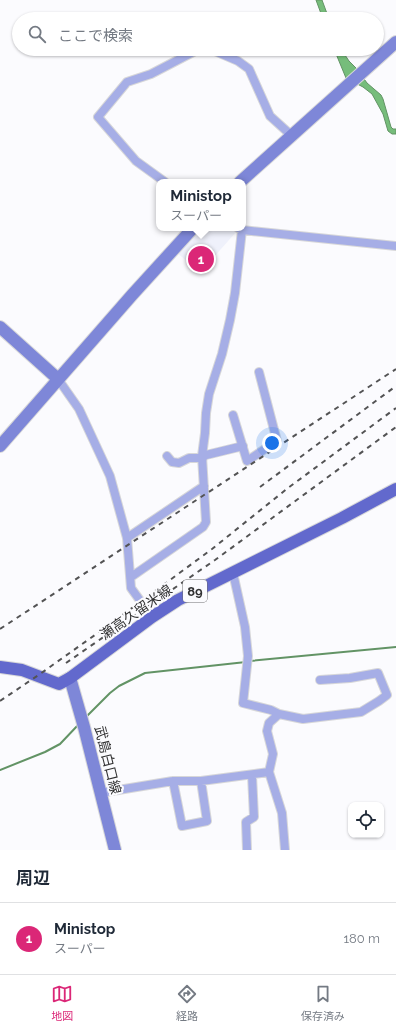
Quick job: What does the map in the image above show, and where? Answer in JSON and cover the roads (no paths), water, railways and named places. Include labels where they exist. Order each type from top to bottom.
[{"type":"main road","name":"瀬高久留米線","points":[[0,667],[22,670],[59,684],[70,678],[152,617],[192,593],[342,518],[396,489]]},
{"type":"street","points":[[384,53],[396,42]]},
{"type":"street","points":[[161,179],[136,161],[98,117],[127,82],[151,74],[186,56]]},
{"type":"street","points":[[226,56],[238,61],[249,69],[270,116],[292,135]]},
{"type":"street","points":[[243,179],[380,56]]},
{"type":"street","points":[[246,230],[396,246]]},
{"type":"street","points":[[0,446],[189,231]]},
{"type":"street","points":[[131,577],[203,527],[206,522],[202,457],[206,413],[209,394],[222,354],[230,320],[235,293],[240,231]]},
{"type":"street","points":[[0,327],[58,379],[79,409],[107,469],[127,538],[131,588],[152,617]]},
{"type":"street","points":[[233,415],[247,461],[277,442],[259,372]]},
{"type":"street","points":[[167,456],[172,462],[179,463],[189,458],[202,457],[243,446]]},
{"type":"street","points":[[127,538],[204,486]]},
{"type":"street","points":[[233,573],[247,642],[248,656],[243,703],[271,710],[279,714],[303,719],[361,712],[387,695],[378,673],[350,678],[320,680]]},
{"type":"street","name":"武島白口線","points":[[70,678],[115,850]]},
{"type":"street","points":[[279,714],[269,723],[267,731],[273,754],[269,772],[282,813],[285,850]]},
{"type":"street","points":[[100,794],[173,781],[201,781],[269,772]]},
{"type":"street","points":[[247,850],[246,822],[254,817],[252,775]]},
{"type":"street","points":[[173,781],[182,826],[207,821],[201,781]]},
{"type":"waterway","points":[[250,661],[396,647]]},
{"type":"waterway","points":[[86,717],[119,686],[145,673],[246,662]]},
{"type":"waterway","points":[[0,770],[45,752],[60,744],[79,724]]},
{"type":"railway","points":[[0,629],[396,369]]},
{"type":"railway","points":[[260,487],[396,386]]},
{"type":"railway","points":[[0,701],[109,625],[212,549],[288,488],[396,408]]},
{"type":"railway","points":[[66,663],[215,560],[396,427]]},
{"type":"place","name":"Ministop","points":[[201,259]]}]
